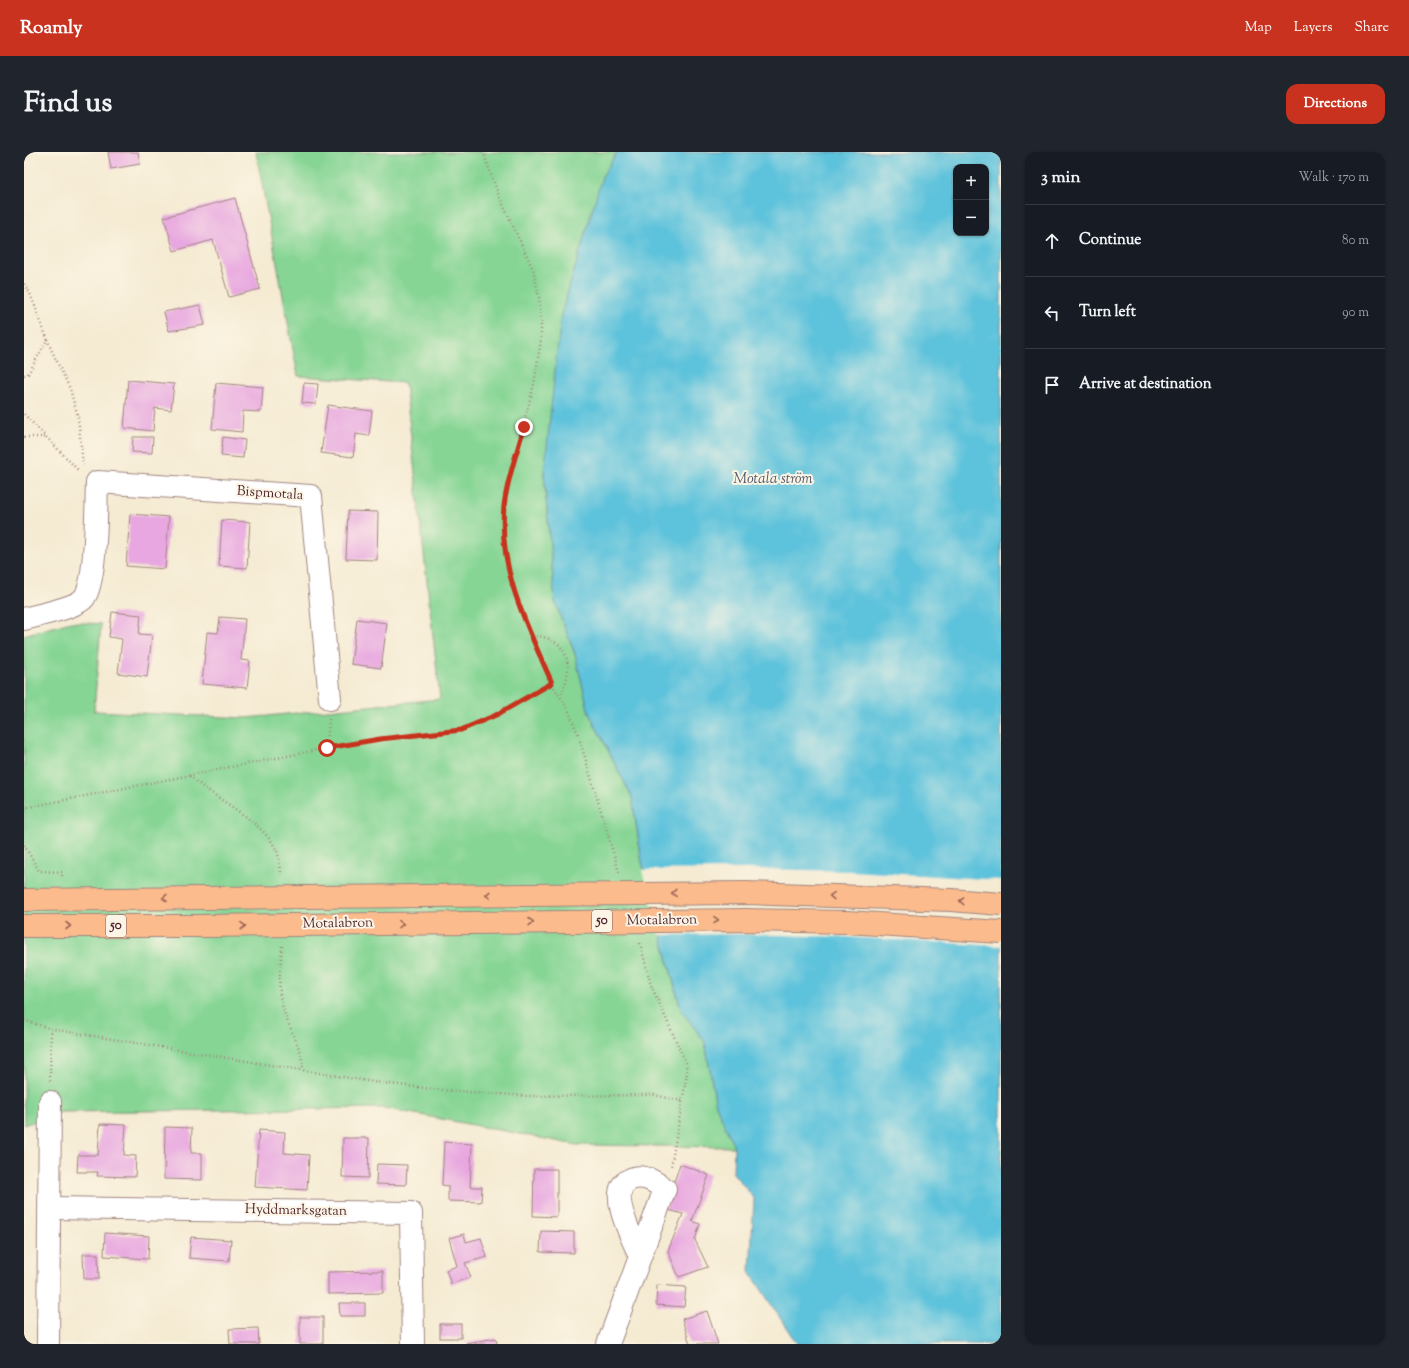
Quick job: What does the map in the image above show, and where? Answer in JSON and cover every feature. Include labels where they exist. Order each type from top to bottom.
[{"type":"highway","name":"Motalabron","points":[[28,900],[746,893],[951,900],[1001,904]]},
{"type":"highway","name":"Motalabron","points":[[26,926],[204,926],[746,920],[847,922],[1001,932]]},
{"type":"street","points":[[24,619],[75,604],[84,598],[92,577],[91,480]]},
{"type":"street","name":"Bispmotala","points":[[91,480],[311,496],[330,699]]},
{"type":"street","points":[[48,1344],[50,1102]]},
{"type":"street","name":"Hyddmarksgatan","points":[[50,1208],[410,1213],[413,1344]]},
{"type":"street","points":[[608,1344],[640,1256]]},
{"type":"path","points":[[24,808],[327,748],[380,739],[453,732],[475,725],[496,715],[552,683],[511,585],[505,558],[503,530],[508,484],[524,427],[538,362],[541,326],[539,297],[533,269],[499,196],[483,152]]},
{"type":"path","points":[[24,284],[30,293],[70,389],[78,417],[91,480]]},
{"type":"path","points":[[24,375],[28,374],[48,339]]},
{"type":"path","points":[[24,414],[91,480]]},
{"type":"path","points":[[24,438],[46,437]]},
{"type":"path","points":[[532,636],[548,639],[563,651],[567,659],[569,677],[560,696]]},
{"type":"path","points":[[327,748],[330,699]]},
{"type":"path","points":[[24,845],[39,871],[62,872],[62,880]]},
{"type":"path","points":[[24,1020],[51,1029],[374,1082],[441,1090],[528,1096],[654,1095],[682,1101]]},
{"type":"path","points":[[50,1102],[51,1029]]},
{"type":"green space","points":[[256,152],[617,152],[602,177],[544,474],[555,602],[575,654],[589,713],[632,797],[642,862],[681,1010],[705,1042],[716,1105],[734,1147],[577,1145],[384,1108],[62,1112],[24,1125],[24,635],[71,622],[101,624],[94,711],[246,718],[440,699],[405,383],[298,376]]},
{"type":"water","name":"Motala ström","points":[[617,152],[1001,152],[1001,1344],[797,1344],[750,1272],[754,1198],[733,1173],[734,1147],[716,1105],[705,1042],[681,1010],[642,862],[632,797],[589,713],[575,654],[555,602],[544,474],[561,315],[602,177]]},
{"type":"pier","points":[[747,869],[850,871],[1001,880],[1001,946],[846,937],[745,934],[660,935],[642,870]]},
{"type":"building","points":[[108,152],[138,152],[140,164],[111,169]]},
{"type":"building","points":[[235,198],[260,289],[229,297],[213,240],[174,251],[164,217]]},
{"type":"building","points":[[200,305],[205,325],[169,331],[164,312]]},
{"type":"building","points":[[128,380],[174,384],[171,410],[155,408],[153,431],[124,428]]},
{"type":"building","points":[[216,383],[263,387],[261,412],[243,411],[242,432],[212,429]]},
{"type":"building","points":[[304,383],[318,384],[316,404],[302,403]]},
{"type":"building","points":[[328,405],[372,411],[369,436],[356,434],[353,457],[321,453]]},
{"type":"building","points":[[133,437],[153,437],[152,453],[132,452]]},
{"type":"building","points":[[223,437],[245,440],[243,458],[221,456]]},
{"type":"building","points":[[348,511],[378,512],[377,560],[346,559]]},
{"type":"building","points":[[130,514],[169,517],[165,569],[126,566]]},
{"type":"building","points":[[222,520],[250,522],[247,568],[219,566]]},
{"type":"building","points":[[112,612],[141,615],[139,634],[152,635],[147,677],[118,673],[122,639],[109,637]]},
{"type":"building","points":[[220,617],[245,619],[241,660],[250,661],[247,688],[202,684],[207,632],[218,633]]},
{"type":"building","points":[[357,619],[387,623],[381,668],[351,664]]},
{"type":"building","points":[[100,1124],[126,1125],[124,1155],[136,1156],[135,1177],[97,1176],[98,1172],[77,1172],[78,1155],[98,1155]]},
{"type":"building","points":[[165,1127],[192,1128],[191,1153],[202,1153],[202,1180],[164,1179]]},
{"type":"building","points":[[259,1130],[285,1132],[284,1153],[309,1155],[307,1190],[255,1187]]},
{"type":"building","points":[[343,1138],[369,1138],[368,1178],[342,1177]]},
{"type":"building","points":[[444,1142],[472,1144],[470,1187],[482,1187],[481,1202],[448,1201],[448,1186],[442,1185]]},
{"type":"building","points":[[377,1164],[407,1165],[406,1185],[376,1184]]},
{"type":"building","points":[[680,1164],[709,1175],[692,1221],[700,1224],[695,1240],[708,1267],[679,1277],[668,1251],[683,1214],[665,1209]]},
{"type":"building","points":[[534,1169],[557,1169],[557,1217],[533,1216]]},
{"type":"building","points":[[541,1231],[574,1232],[574,1253],[540,1252]]},
{"type":"building","points":[[105,1233],[149,1236],[148,1259],[104,1256]]},
{"type":"building","points":[[464,1234],[466,1242],[481,1238],[487,1257],[465,1263],[471,1277],[451,1284],[446,1270],[457,1266],[449,1238]]},
{"type":"building","points":[[191,1237],[231,1240],[229,1261],[189,1258]]},
{"type":"building","points":[[83,1254],[98,1254],[99,1279],[84,1279]]},
{"type":"building","points":[[383,1271],[383,1293],[328,1294],[328,1272]]},
{"type":"building","points":[[657,1285],[686,1287],[684,1307],[656,1305]]},
{"type":"building","points":[[339,1303],[365,1303],[365,1316],[340,1316]]},
{"type":"building","points":[[707,1311],[718,1344],[690,1344],[682,1319]]},
{"type":"building","points":[[300,1317],[323,1317],[323,1344],[300,1344]]},
{"type":"building","points":[[440,1324],[461,1324],[461,1338],[440,1338]]},
{"type":"building","points":[[258,1328],[259,1344],[230,1344],[229,1329]]},
{"type":"building","points":[[496,1338],[497,1344],[466,1344],[466,1343]]},
{"type":"route","points":[[327,748],[380,739],[445,733],[461,730],[496,715],[552,683],[526,625],[511,585],[505,558],[503,530],[504,506],[508,484],[524,427]]}]
